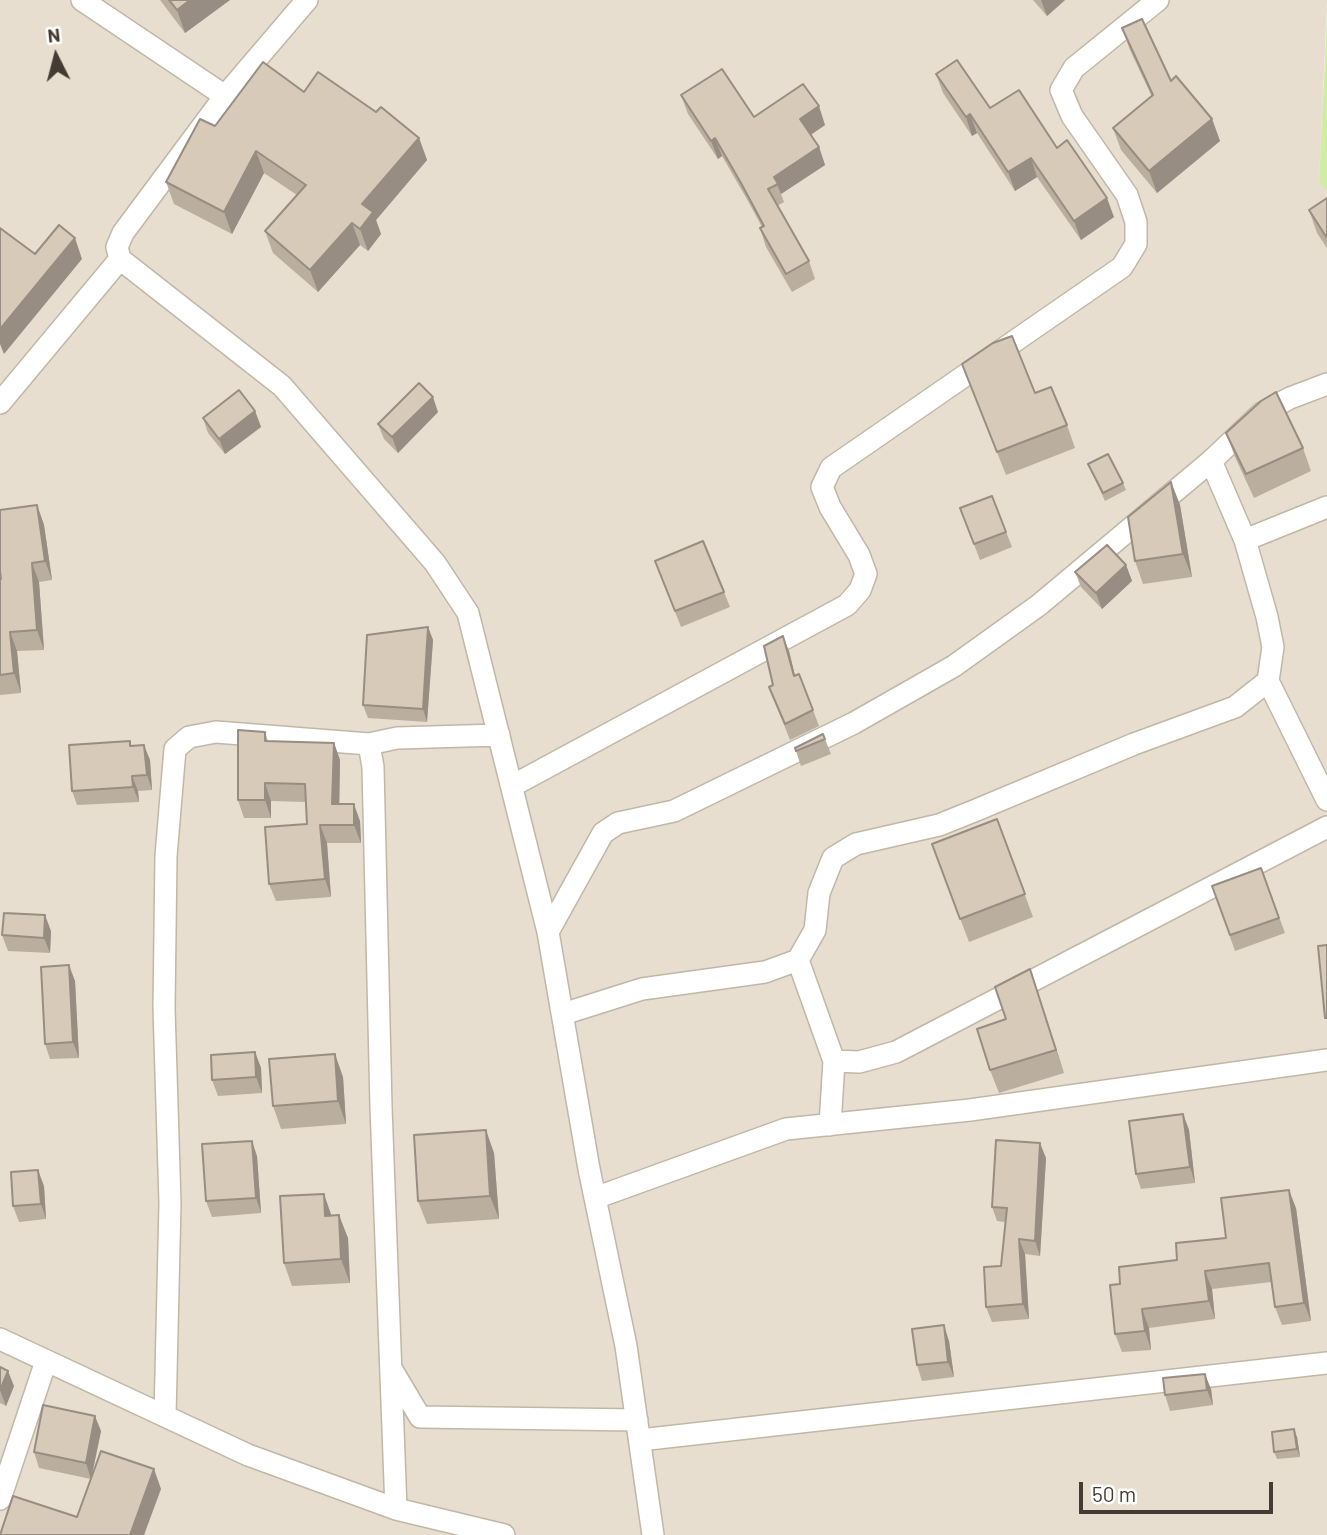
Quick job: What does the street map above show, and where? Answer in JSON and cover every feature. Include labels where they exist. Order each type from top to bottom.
[{"type":"street","points":[[82,0],[225,96]]},
{"type":"street","points":[[307,0],[225,96],[122,233],[117,247],[120,259],[282,386],[435,564],[468,613],[548,932],[626,1346],[653,1535]]},
{"type":"street","points":[[512,786],[847,605],[860,590],[866,574],[859,555],[830,507],[822,487],[831,468],[1122,267],[1136,244],[1136,222],[1127,195],[1072,116],[1060,90],[1074,68],[1158,0]]},
{"type":"street","points":[[0,404],[120,259]]},
{"type":"street","points":[[548,932],[603,833],[618,823],[674,811],[854,723],[954,666],[1039,605],[1211,461],[1262,413],[1290,397],[1327,384]]},
{"type":"street","points":[[1211,461],[1245,540],[1267,617],[1273,647],[1268,681],[1327,800]]},
{"type":"street","points":[[1245,540],[1327,507]]},
{"type":"street","points":[[563,1014],[642,989],[765,972],[798,960],[815,930],[819,893],[833,858],[856,844],[939,825],[1134,744],[1235,708],[1268,681]]},
{"type":"street","points":[[165,1416],[170,1203],[164,1008],[166,856],[175,749],[189,737],[216,732],[369,744],[397,738],[499,735]]},
{"type":"street","points":[[369,744],[374,780],[381,1107],[396,1509]]},
{"type":"street","points":[[834,1061],[859,1062],[896,1052],[1327,827]]},
{"type":"street","points":[[798,960],[834,1061],[830,1125]]},
{"type":"street","points":[[596,1198],[786,1129],[970,1110],[1327,1060]]},
{"type":"street","points":[[0,1339],[248,1455],[396,1509],[504,1535]]},
{"type":"street","points":[[0,1499],[46,1361]]},
{"type":"street","points":[[391,1368],[420,1417],[639,1430],[1327,1363]]},
{"type":"shaded area","points":[[0,0],[1327,0],[1319,180],[1327,191],[1327,1535],[0,1535]]},
{"type":"green space","points":[[1327,21],[1327,191],[1319,181]]},
{"type":"building","points":[[169,0],[190,0],[177,10]]},
{"type":"building","points":[[1142,19],[1171,81],[1176,76],[1212,119],[1149,171],[1113,128],[1153,95],[1122,28]]},
{"type":"building","points":[[957,60],[990,108],[1019,90],[1057,148],[1067,140],[1107,198],[1074,221],[1031,158],[1008,172],[970,114],[966,117],[936,74]]},
{"type":"building","points":[[263,62],[304,92],[318,72],[376,112],[381,107],[419,138],[362,204],[373,212],[360,229],[352,223],[310,270],[265,231],[306,185],[256,151],[224,212],[166,182],[200,119],[215,126]]},
{"type":"building","points":[[722,69],[754,117],[803,84],[819,106],[800,119],[819,147],[774,177],[778,184],[768,189],[809,261],[786,274],[760,228],[764,226],[715,138],[711,141],[681,95]]},
{"type":"building","points":[[1327,198],[1327,238],[1309,210]]},
{"type":"building","points":[[59,225],[75,238],[0,329],[0,228],[35,254]]},
{"type":"building","points":[[1012,336],[1035,393],[1051,387],[1067,425],[997,452],[962,364],[993,343]]},
{"type":"building","points":[[419,383],[433,397],[392,437],[378,424]]},
{"type":"building","points":[[239,390],[255,411],[219,439],[203,418]]},
{"type":"building","points":[[1276,392],[1303,448],[1246,474],[1226,433],[1261,401]]},
{"type":"building","points":[[1108,454],[1123,483],[1103,493],[1088,464]]},
{"type":"building","points":[[1171,482],[1183,554],[1135,561],[1128,517]]},
{"type":"building","points":[[992,496],[1006,532],[974,544],[960,508]]},
{"type":"building","points":[[37,505],[45,561],[32,563],[37,630],[10,632],[14,673],[0,675],[0,510]]},
{"type":"building","points":[[703,541],[724,592],[675,611],[655,561]]},
{"type":"building","points":[[1107,545],[1126,565],[1096,593],[1075,572]]},
{"type":"building","points":[[428,627],[423,709],[363,705],[367,635]]},
{"type":"building","points":[[783,636],[794,676],[799,674],[813,710],[785,724],[769,687],[773,685],[764,646]]},
{"type":"building","points":[[238,730],[265,732],[265,741],[334,743],[332,804],[354,804],[354,825],[320,825],[325,879],[269,884],[265,827],[307,824],[305,784],[265,783],[265,800],[238,800]]},
{"type":"building","points":[[823,734],[825,739],[796,751],[795,748]]},
{"type":"building","points":[[130,741],[130,746],[144,745],[147,775],[132,776],[133,787],[72,791],[69,745]]},
{"type":"building","points":[[997,819],[1025,894],[960,919],[932,844]]},
{"type":"building","points":[[1261,868],[1279,918],[1230,935],[1212,886]]},
{"type":"building","points":[[4,913],[45,915],[44,938],[2,935]]},
{"type":"building","points":[[1327,945],[1327,1018],[1325,1018],[1318,946]]},
{"type":"building","points":[[69,965],[73,1042],[45,1044],[41,967]]},
{"type":"building","points":[[1030,969],[1056,1050],[990,1070],[977,1029],[1006,1019],[995,987]]},
{"type":"building","points":[[255,1052],[256,1077],[212,1080],[211,1055]]},
{"type":"building","points":[[335,1054],[338,1101],[273,1106],[269,1059]]},
{"type":"building","points":[[1183,1114],[1190,1167],[1136,1174],[1129,1121]]},
{"type":"building","points":[[486,1130],[490,1196],[418,1201],[414,1135]]},
{"type":"building","points":[[996,1140],[1040,1143],[1035,1241],[1019,1239],[1023,1304],[986,1307],[984,1267],[1001,1266],[1007,1208],[992,1207]]},
{"type":"building","points":[[252,1141],[256,1198],[206,1201],[202,1144]]},
{"type":"building","points":[[38,1170],[41,1204],[13,1206],[11,1172]]},
{"type":"building","points":[[1289,1190],[1304,1303],[1275,1307],[1269,1263],[1205,1271],[1209,1301],[1142,1309],[1145,1331],[1115,1334],[1110,1285],[1120,1284],[1119,1267],[1177,1260],[1176,1243],[1226,1238],[1221,1198]]},
{"type":"building","points":[[324,1194],[325,1216],[339,1215],[341,1259],[284,1263],[280,1196]]},
{"type":"building","points":[[944,1325],[948,1362],[917,1365],[912,1329]]},
{"type":"building","points":[[0,1367],[8,1371],[0,1390]]},
{"type":"building","points":[[1205,1374],[1207,1390],[1165,1395],[1163,1378]]},
{"type":"building","points":[[43,1405],[95,1416],[86,1463],[34,1452]]},
{"type":"building","points":[[1294,1429],[1297,1449],[1274,1452],[1272,1432]]},
{"type":"building","points":[[101,1451],[154,1469],[130,1535],[0,1535],[13,1496],[77,1517]]}]
